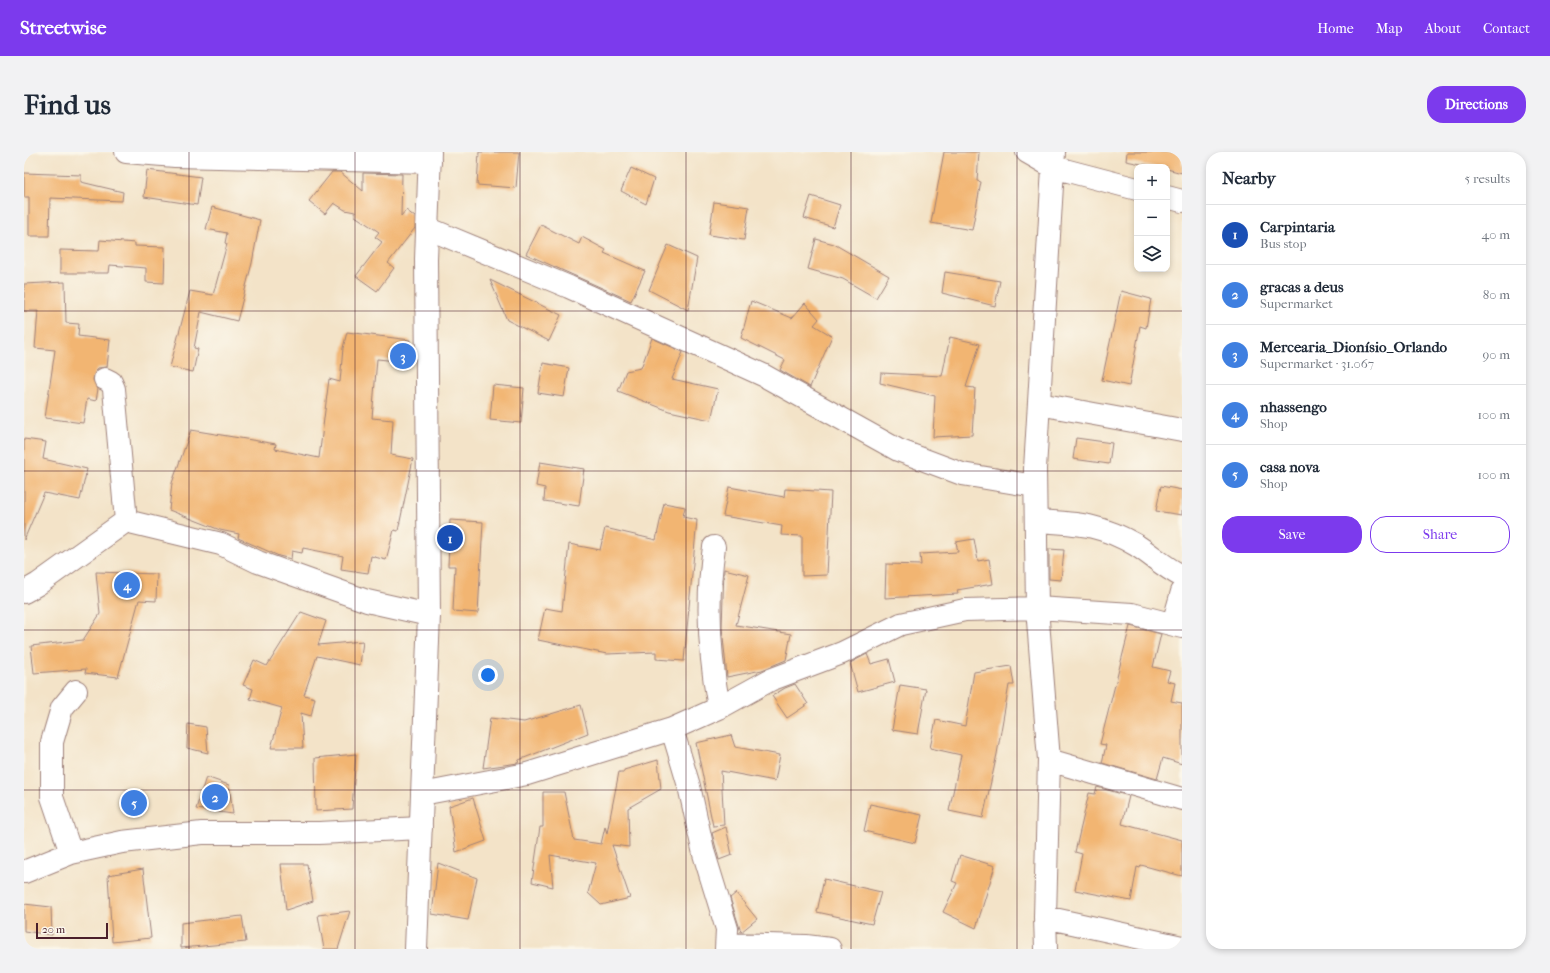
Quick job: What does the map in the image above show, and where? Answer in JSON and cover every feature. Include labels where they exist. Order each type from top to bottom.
[{"type":"street","points":[[126,152],[430,157],[427,228],[429,615],[416,949]]},
{"type":"street","points":[[1027,152],[1134,188]]},
{"type":"street","points":[[1046,949],[1045,917],[1049,760],[1037,608],[1035,486],[1054,160]]},
{"type":"street","points":[[1170,198],[1182,201]]},
{"type":"street","points":[[427,228],[569,287],[763,375],[898,450],[962,474],[1035,486]]},
{"type":"street","points":[[105,379],[111,382],[114,389],[126,521]]},
{"type":"street","points":[[1039,404],[1182,430]]},
{"type":"street","points":[[24,592],[126,521],[221,544],[258,562],[367,601],[429,615]]},
{"type":"street","points":[[1036,521],[1083,524],[1105,529],[1137,546],[1169,570],[1182,576]]},
{"type":"street","points":[[714,547],[709,609],[711,668],[719,708]]},
{"type":"street","points":[[422,794],[527,774],[672,729],[719,708],[770,680],[842,653],[901,624],[965,610],[1037,608],[1132,614],[1178,626],[1182,592]]},
{"type":"street","points":[[71,853],[52,797],[52,742],[62,708],[76,691]]},
{"type":"street","points":[[672,729],[689,786],[704,854],[727,929],[726,947],[806,946],[830,949]]},
{"type":"street","points":[[1049,760],[1182,799]]},
{"type":"street","points":[[24,872],[71,853],[122,842],[202,833],[319,833],[421,828]]},
{"type":"street","points":[[1045,917],[1182,947]]},
{"type":"building","points":[[479,152],[519,152],[516,188],[477,185]]},
{"type":"building","points":[[944,152],[979,152],[977,181],[981,182],[972,230],[931,223]]},
{"type":"building","points":[[1127,152],[1182,152],[1182,173],[1170,170],[1170,164],[1141,164],[1126,161]]},
{"type":"building","points":[[631,168],[654,179],[646,204],[621,191]]},
{"type":"building","points":[[147,170],[201,177],[197,205],[144,197]]},
{"type":"building","points":[[332,172],[340,172],[363,191],[363,173],[402,174],[401,216],[406,210],[415,217],[415,228],[388,263],[394,268],[377,291],[356,276],[382,242],[375,237],[379,232],[355,216],[355,212],[345,210],[334,203],[325,214],[309,201]]},
{"type":"building","points":[[24,173],[81,175],[81,182],[123,192],[122,201],[50,198],[49,236],[29,236],[29,197],[24,197]]},
{"type":"building","points":[[811,196],[840,205],[833,227],[804,218]]},
{"type":"building","points":[[714,202],[749,207],[744,240],[709,235]]},
{"type":"building","points":[[212,207],[260,220],[252,263],[237,321],[201,312],[194,348],[198,349],[193,372],[170,367],[190,291],[213,295],[227,244],[225,243],[227,233],[206,229]]},
{"type":"building","points":[[541,225],[579,244],[582,237],[606,250],[604,253],[645,271],[631,301],[526,254]]},
{"type":"building","points":[[816,239],[834,244],[889,276],[876,298],[843,279],[808,269]]},
{"type":"building","points":[[100,240],[135,243],[135,246],[165,247],[164,283],[146,282],[146,268],[110,265],[109,273],[60,273],[60,250],[99,251]]},
{"type":"building","points":[[668,245],[697,258],[688,310],[649,290]]},
{"type":"building","points":[[945,272],[1000,281],[995,306],[942,293]]},
{"type":"building","points":[[490,280],[561,315],[549,341],[507,320]]},
{"type":"building","points":[[65,282],[66,323],[79,324],[78,336],[110,340],[107,367],[98,368],[94,374],[93,380],[98,389],[96,401],[87,399],[83,423],[45,418],[55,350],[35,348],[38,311],[24,311],[24,284]]},
{"type":"building","points":[[1121,291],[1151,299],[1146,328],[1140,326],[1129,386],[1102,380]]},
{"type":"building","points":[[751,301],[792,318],[805,303],[819,319],[814,325],[832,336],[810,387],[780,370],[785,360],[741,338]]},
{"type":"building","points":[[347,332],[410,340],[408,362],[377,359],[372,418],[393,420],[391,455],[413,459],[398,531],[394,530],[386,560],[371,556],[368,573],[341,569],[343,556],[303,548],[302,553],[292,551],[291,559],[279,556],[238,538],[239,534],[220,530],[169,510],[172,483],[191,430],[276,444],[275,449],[319,458],[329,379],[340,382],[343,348]]},
{"type":"building","points":[[950,337],[980,344],[966,387],[975,388],[972,435],[933,437],[935,396],[880,383],[881,373],[942,376]]},
{"type":"building","points":[[652,338],[683,352],[672,379],[718,389],[711,420],[669,411],[618,391],[626,371],[641,368]]},
{"type":"building","points":[[543,363],[569,368],[564,397],[538,393]]},
{"type":"building","points":[[493,385],[524,388],[521,423],[490,420]]},
{"type":"building","points":[[1076,438],[1112,443],[1109,464],[1073,459]]},
{"type":"building","points":[[24,439],[46,442],[43,459],[87,469],[80,500],[44,493],[24,540]]},
{"type":"building","points":[[540,462],[584,469],[579,506],[544,501],[545,488],[536,486]]},
{"type":"building","points":[[1161,486],[1182,490],[1182,515],[1156,511]]},
{"type":"building","points":[[729,487],[784,497],[785,489],[831,492],[827,575],[802,576],[802,536],[781,535],[782,526],[723,516]]},
{"type":"building","points":[[664,503],[685,507],[683,517],[697,520],[684,661],[656,659],[656,652],[607,654],[538,640],[545,608],[562,611],[569,544],[600,550],[605,528],[656,540]]},
{"type":"building","points":[[450,520],[483,522],[478,613],[453,611],[455,566],[448,566]]},
{"type":"building","points":[[974,539],[978,561],[989,559],[993,584],[957,590],[958,594],[885,598],[886,564],[921,565],[920,554],[958,552],[956,542]]},
{"type":"building","points":[[1049,549],[1064,550],[1061,580],[1049,579]]},
{"type":"building","points":[[724,569],[749,575],[736,625],[791,634],[786,660],[762,670],[727,677],[722,627]]},
{"type":"building","points":[[96,572],[157,574],[156,601],[139,600],[118,677],[85,673],[86,669],[34,673],[31,646],[83,640],[100,614]]},
{"type":"building","points":[[301,612],[326,621],[318,645],[363,641],[360,665],[317,656],[304,695],[315,698],[311,716],[301,713],[303,748],[271,748],[282,708],[250,699],[253,689],[243,685],[254,660],[267,666]]},
{"type":"building","points":[[1130,626],[1161,634],[1153,667],[1170,671],[1167,681],[1175,683],[1171,701],[1182,703],[1182,764],[1163,758],[1157,779],[1102,763],[1106,745],[1100,744]]},
{"type":"building","points":[[867,654],[871,664],[889,659],[895,682],[858,692],[850,663]]},
{"type":"building","points":[[1011,666],[1014,685],[1009,685],[997,754],[983,818],[949,811],[961,755],[930,748],[936,720],[965,726],[974,672]]},
{"type":"building","points":[[795,684],[808,704],[787,718],[772,696]]},
{"type":"building","points":[[900,685],[926,689],[918,734],[892,730]]},
{"type":"building","points":[[581,705],[588,733],[519,760],[518,763],[483,768],[490,718],[524,722]]},
{"type":"building","points":[[188,724],[206,727],[208,753],[187,748]]},
{"type":"building","points":[[731,735],[735,747],[780,755],[775,781],[721,771],[724,825],[713,826],[696,743]]},
{"type":"building","points":[[356,754],[352,809],[316,811],[315,758]]},
{"type":"building","points":[[658,760],[661,789],[628,808],[629,847],[612,845],[630,898],[601,905],[588,893],[596,863],[550,855],[553,887],[532,882],[540,827],[543,827],[543,792],[564,792],[574,840],[601,844],[605,827],[607,833],[619,772],[624,772],[624,770]]},
{"type":"building","points":[[206,777],[229,785],[233,814],[196,809]]},
{"type":"building","points":[[1097,787],[1129,796],[1122,824],[1182,840],[1182,876],[1141,865],[1140,868],[1137,867],[1131,901],[1075,890],[1082,854],[1075,852],[1089,793],[1095,794]]},
{"type":"building","points":[[473,798],[486,841],[456,852],[449,806]]},
{"type":"building","points":[[870,804],[922,815],[915,843],[864,831]]},
{"type":"building","points":[[726,827],[732,855],[719,860],[712,833]]},
{"type":"building","points":[[960,855],[995,866],[976,928],[943,912],[957,883],[952,881]]},
{"type":"building","points":[[438,863],[477,878],[468,920],[432,914]]},
{"type":"building","points":[[281,864],[307,864],[313,901],[286,910]]},
{"type":"building","points":[[143,869],[151,938],[112,942],[108,875]]},
{"type":"building","points":[[824,879],[881,892],[872,924],[817,912]]},
{"type":"building","points":[[736,893],[757,919],[741,932],[730,898]]},
{"type":"building","points":[[24,904],[51,907],[52,935],[24,931]]},
{"type":"building","points":[[350,911],[338,949],[324,949],[318,915]]},
{"type":"building","points":[[242,916],[246,942],[181,948],[181,923]]},
{"type":"place","name":"Mercearia_Dionísio_Orlando","points":[[403,356]]},
{"type":"place","name":"Carpintaria","points":[[450,538]]},
{"type":"place","name":"nhassengo","points":[[127,585]]},
{"type":"place","name":"gracas a deus","points":[[215,797]]},
{"type":"place","name":"casa nova","points":[[134,803]]}]
